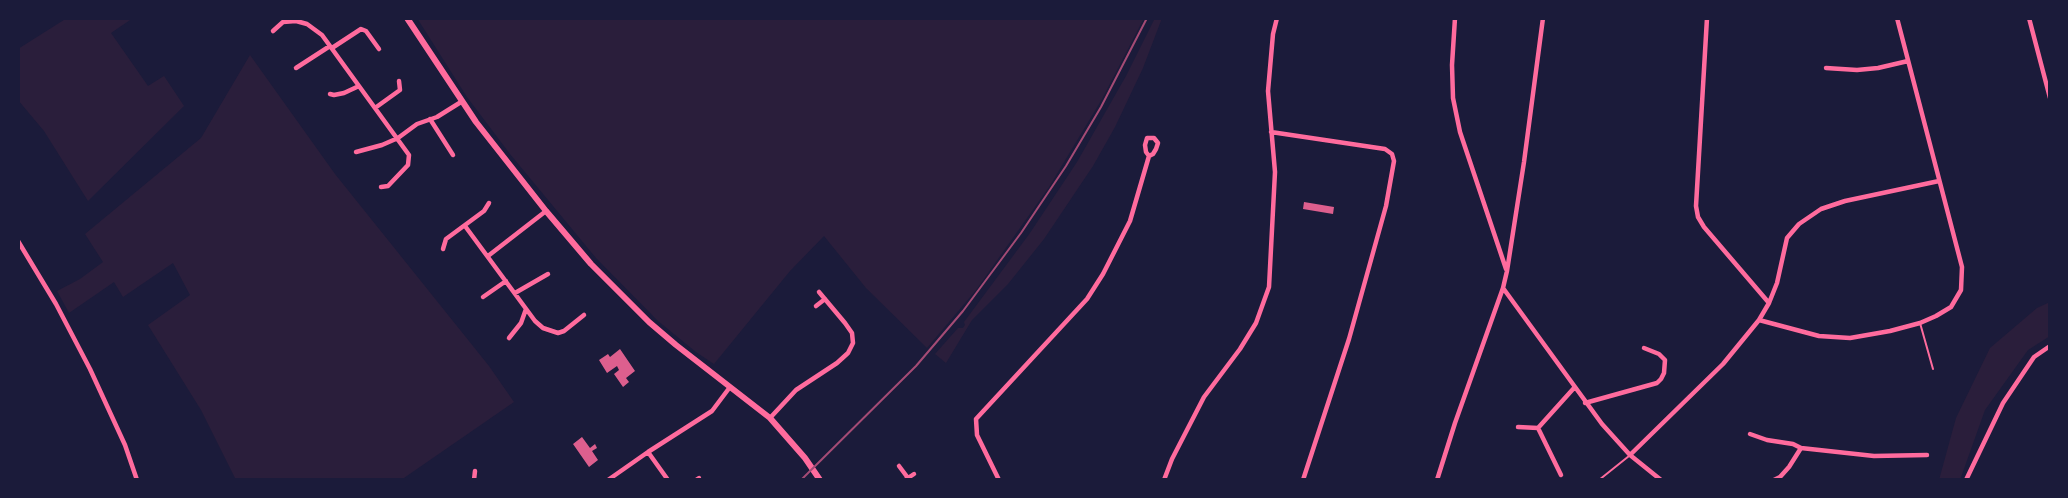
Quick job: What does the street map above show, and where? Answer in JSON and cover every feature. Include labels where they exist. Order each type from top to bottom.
[{"type":"street","points":[[408,18],[461,102],[546,212],[591,264],[649,322],[770,418],[806,458],[820,480]]},
{"type":"street","points":[[1164,480],[1172,459],[1204,397],[1240,349],[1256,323],[1265,302],[1271,270],[1274,224],[1275,172],[1268,91],[1276,18]]},
{"type":"street","points":[[1455,18],[1452,65],[1453,98],[1460,132],[1507,271]]},
{"type":"street","points":[[1437,480],[1507,271],[1543,18]]},
{"type":"street","points":[[1707,18],[1696,206],[1698,217],[1769,303]]},
{"type":"street","points":[[1759,320],[1819,336],[1850,338],[1920,323],[1951,307],[1961,290],[1962,267],[1897,18]]},
{"type":"street","points":[[2029,18],[2050,98]]},
{"type":"street","points":[[273,31],[283,22],[296,21],[316,29],[398,138],[409,155],[410,161],[388,186],[381,187]]},
{"type":"street","points":[[296,68],[360,29],[366,31],[379,49]]},
{"type":"street","points":[[1826,68],[1878,69],[1908,62]]},
{"type":"street","points":[[375,108],[400,90],[399,81]]},
{"type":"street","points":[[330,94],[334,96],[360,86]]},
{"type":"street","points":[[356,152],[398,138],[417,124],[461,102]]},
{"type":"street","points":[[430,119],[453,155]]},
{"type":"street","points":[[1271,132],[1385,149],[1392,154],[1394,161],[1386,206],[1349,339],[1303,480]]},
{"type":"street","points":[[999,480],[977,435],[976,419],[1087,299],[1103,274],[1130,221],[1149,156]]},
{"type":"street","points":[[1630,455],[1723,364],[1759,320],[1777,283],[1787,238],[1799,225],[1821,209],[1845,201],[1939,181]]},
{"type":"street","points":[[443,249],[446,239],[484,211],[489,202]]},
{"type":"street","points":[[488,255],[546,212]]},
{"type":"street","points":[[465,226],[526,309],[543,328],[558,333],[584,315]]},
{"type":"street","points":[[18,241],[56,304],[90,369],[125,445],[137,480]]},
{"type":"street","points":[[515,293],[548,274]]},
{"type":"street","points":[[483,297],[506,281]]},
{"type":"street","points":[[1503,288],[1585,403],[1630,455],[1661,480]]},
{"type":"street","points":[[770,418],[796,390],[837,363],[848,353],[853,343],[852,333],[819,292]]},
{"type":"street","points":[[816,306],[825,299]]},
{"type":"street","points":[[509,338],[521,323],[526,309]]},
{"type":"street","points":[[1966,480],[2003,403],[2034,357],[2050,346]]},
{"type":"street","points":[[1585,403],[1657,383],[1665,373],[1665,360],[1659,354],[1644,348]]},
{"type":"street","points":[[608,480],[712,411],[730,387]]},
{"type":"street","points":[[1538,428],[1574,388]]},
{"type":"street","points":[[1518,427],[1538,428]]},
{"type":"street","points":[[1538,428],[1561,475]]},
{"type":"street","points":[[1750,434],[1801,448],[1874,456],[1927,455]]},
{"type":"street","points":[[1774,480],[1789,467],[1801,448]]},
{"type":"street","points":[[648,452],[668,480]]},
{"type":"street","points":[[899,466],[907,479],[914,474]]},
{"type":"street","points":[[474,480],[475,471]]},
{"type":"lane","points":[[1920,323],[1933,369]]},
{"type":"lane","points":[[1599,480],[1630,455]]},
{"type":"shaded area","points":[[67,18],[133,18],[111,33],[148,86],[164,76],[184,106],[88,201],[44,131],[18,100],[18,49]]},
{"type":"shaded area","points":[[417,18],[1144,18],[1102,99],[1049,187],[976,290],[927,348],[866,288],[824,236],[790,271],[714,364],[658,321],[596,258],[510,154],[467,97]]},
{"type":"shaded area","points":[[1155,18],[1162,18],[1143,68],[1115,127],[1093,166],[1044,239],[1008,284],[972,320],[946,363],[935,354],[958,328],[963,328],[964,322],[1030,233],[1077,162],[1126,76]]},
{"type":"shaded area","points":[[250,55],[335,174],[489,366],[514,402],[401,480],[236,480],[201,410],[148,325],[190,295],[173,263],[123,297],[114,282],[69,313],[57,291],[80,279],[103,262],[85,234],[201,138]]},
{"type":"shaded area","points":[[2050,302],[2050,336],[2028,350],[1985,410],[1960,480],[1939,480],[1956,418],[1990,348],[2037,308]]},
{"type":"building","points":[[1304,202],[1334,207],[1333,214],[1303,209]]},
{"type":"building","points":[[620,349],[635,371],[626,378],[629,382],[623,387],[614,374],[619,370],[617,366],[607,373],[599,360],[608,354],[610,357]]},
{"type":"building","points":[[582,437],[590,448],[595,444],[597,448],[592,451],[598,460],[589,467],[573,444]]},
{"type":"railway","points":[[801,480],[916,366],[963,311],[1021,233],[1066,166],[1101,107],[1147,18]]}]
